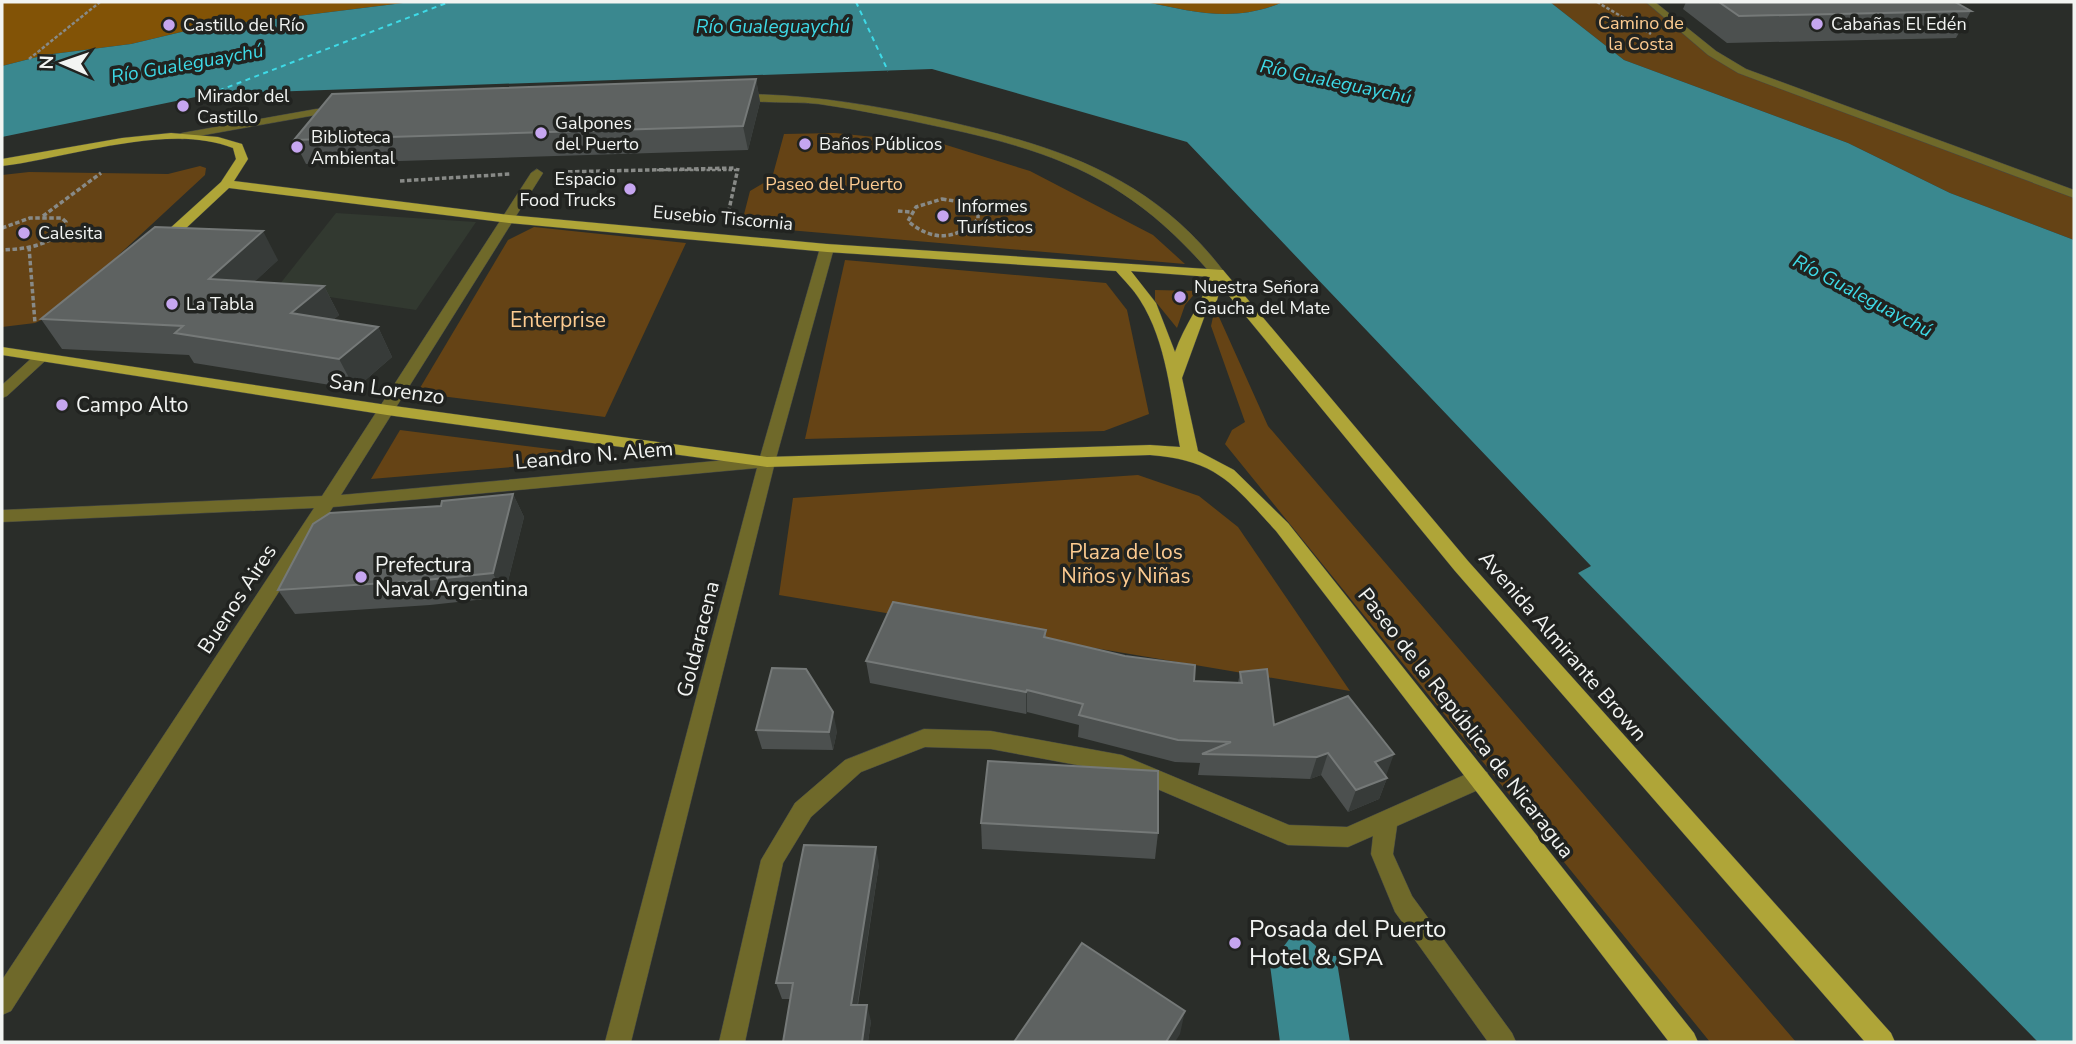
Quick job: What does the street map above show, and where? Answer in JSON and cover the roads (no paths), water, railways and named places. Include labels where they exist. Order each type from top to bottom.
[{"type":"main road","points":[[3,163],[96,143],[145,137],[182,136],[227,141],[238,146],[242,159],[226,184],[148,257]]},
{"type":"main road","name":"Eusebio Tiscornia","points":[[226,184],[509,219],[827,247],[1122,269],[1218,273]]},
{"type":"main road","points":[[1122,269],[1153,310],[1174,379],[1190,454]]},
{"type":"main road","points":[[1174,379],[1186,342],[1198,314],[1210,300],[1218,273]]},
{"type":"main road","name":"Avenida Almirante Brown","points":[[1218,273],[1301,377],[1458,562],[1882,1042]]},
{"type":"main road","name":"San Lorenzo","points":[[2,351],[45,353],[387,410],[767,462]]},
{"type":"main road","name":"Leandro N. Alem","points":[[767,462],[1150,450],[1190,454]]},
{"type":"main road","name":"Paseo de la República de Nicaragua","points":[[1190,454],[1217,466],[1248,491],[1282,527],[1685,1042]]},
{"type":"street","points":[[1650,2],[1712,53],[1742,71],[2074,194]]},
{"type":"street","points":[[730,97],[786,97],[842,104],[988,133],[1054,153],[1093,170],[1132,193],[1169,223],[1218,273]]},
{"type":"street","points":[[182,136],[316,112],[357,110]]},
{"type":"street","name":"Buenos Aires","points":[[2,1002],[387,410],[537,173]]},
{"type":"street","name":"Goldaracena","points":[[618,1042],[767,462],[827,247]]},
{"type":"street","points":[[2,393],[45,353]]},
{"type":"street","name":"Leandro N. Alem","points":[[2,516],[327,502],[767,462]]},
{"type":"street","points":[[732,1042],[772,860],[803,810],[853,765],[924,738],[992,740],[1122,764],[1288,835],[1348,837],[1479,779]]},
{"type":"street","points":[[1387,818],[1382,854],[1403,904],[1503,1042]]},
{"type":"water","name":"Río Gualeguaychú","points":[[411,2],[1146,2],[1198,12],[1231,14],[1283,2],[1550,2],[1624,60],[1848,143],[1950,193],[2074,240],[2074,1042],[2038,1042],[1578,573],[1591,566],[1187,142],[932,69],[210,94],[2,137],[2,66],[45,55],[131,44],[194,29]]},
{"type":"water","points":[[1290,938],[1308,939],[1316,946],[1318,956],[1336,956],[1350,1042],[1280,1042],[1269,957],[1285,957],[1284,946]]},
{"type":"place","name":"Cabañas El Edén","points":[[1817,24]]},
{"type":"place","name":"Castillo del Río","points":[[169,25]]},
{"type":"place","name":"Mirador del Castillo","points":[[183,106]]},
{"type":"place","name":"Galpones del Puerto","points":[[541,133]]},
{"type":"place","name":"Baños Públicos","points":[[805,144]]},
{"type":"place","name":"Biblioteca Ambiental","points":[[297,147]]},
{"type":"place","name":"Espacio Food Trucks","points":[[630,189]]},
{"type":"place","name":"Informes Turísticos","points":[[943,216]]},
{"type":"place","name":"Calesita","points":[[24,233]]},
{"type":"place","name":"Nuestra Señora Gaucha del Mate","points":[[1180,297]]},
{"type":"place","name":"La Tabla","points":[[172,304]]},
{"type":"place","name":"Campo Alto","points":[[62,405]]},
{"type":"place","name":"Prefectura Naval Argentina","points":[[361,577]]},
{"type":"place","name":"Posada del Puerto Hotel & SPA","points":[[1235,943]]},
{"type":"park label","name":"Camino de la Costa","points":[[1641,33]]},
{"type":"park label","name":"Paseo del Puerto","points":[[834,184]]},
{"type":"park label","name":"Enterprise","points":[[558,320]]},
{"type":"park label","name":"Plaza de los Niños y Niñas","points":[[1126,564]]}]
